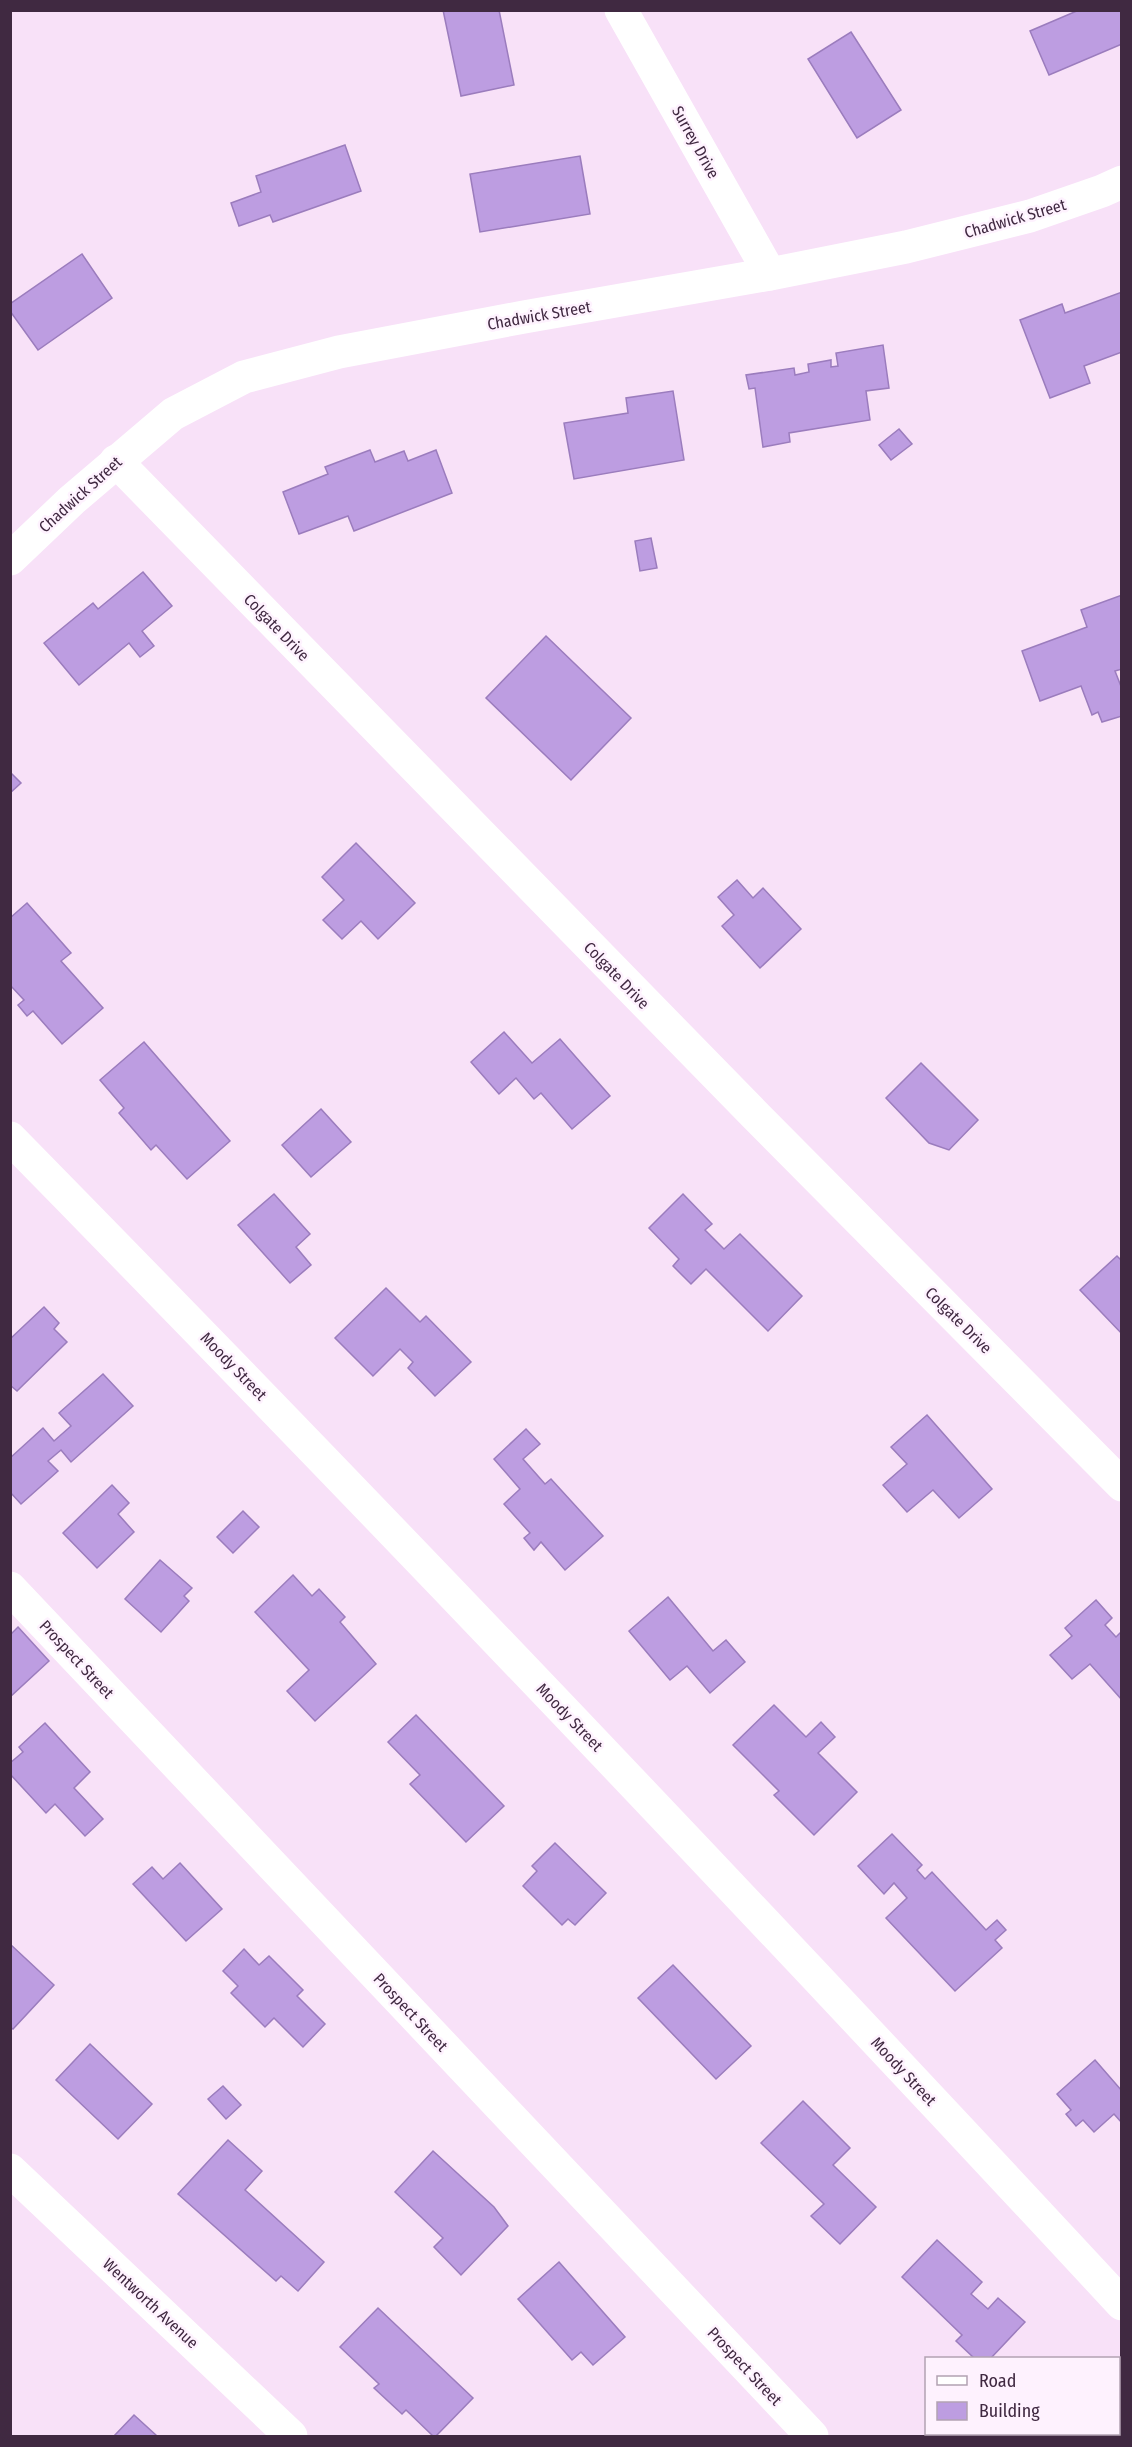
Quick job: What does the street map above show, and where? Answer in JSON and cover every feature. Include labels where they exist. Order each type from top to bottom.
[{"type":"street","name":"Surrey Drive","points":[[621,10],[770,274]]},
{"type":"street","name":"Chadwick Street","points":[[10,559],[116,461],[173,414],[244,377],[339,352],[906,247],[1030,216],[1122,182]]},
{"type":"street","name":"Colgate Drive","points":[[116,461],[638,996],[1122,1485]]},
{"type":"street","name":"Moody Street","points":[[10,1138],[269,1401],[1122,2304]]},
{"type":"street","name":"Prospect Street","points":[[10,1588],[812,2436]]},
{"type":"street","name":"Wentworth Avenue","points":[[10,2170],[291,2436]]},
{"type":"building","points":[[443,10],[499,10],[514,85],[461,96]]},
{"type":"building","points":[[1079,10],[1122,10],[1122,44],[1049,75],[1030,31]]},
{"type":"building","points":[[851,32],[901,110],[857,138],[808,59]]},
{"type":"building","points":[[345,145],[361,191],[273,222],[270,215],[239,226],[231,203],[261,192],[256,176]]},
{"type":"building","points":[[580,156],[590,214],[480,232],[470,174]]},
{"type":"building","points":[[82,254],[112,298],[38,350],[10,311],[10,304]]},
{"type":"building","points":[[1122,292],[1122,352],[1084,366],[1090,383],[1050,398],[1020,320],[1062,304],[1065,313]]},
{"type":"building","points":[[883,345],[889,388],[866,391],[870,420],[789,433],[790,442],[763,447],[755,388],[749,389],[746,375],[794,368],[795,375],[809,372],[808,364],[831,360],[831,367],[838,366],[836,353]]},
{"type":"building","points":[[673,391],[684,460],[574,479],[564,423],[628,413],[626,398]]},
{"type":"building","points":[[899,429],[912,444],[891,460],[879,445]]},
{"type":"building","points":[[370,450],[375,462],[404,451],[408,461],[436,450],[452,493],[354,531],[348,516],[299,534],[283,492],[328,474],[325,467]]},
{"type":"building","points":[[651,538],[657,568],[640,571],[635,541]]},
{"type":"building","points":[[143,572],[172,606],[142,631],[154,646],[140,657],[129,643],[79,685],[44,643],[93,603],[98,609]]},
{"type":"building","points":[[1122,595],[1122,669],[1115,671],[1122,689],[1122,716],[1102,722],[1098,712],[1092,715],[1081,686],[1040,701],[1022,651],[1087,627],[1081,610]]},
{"type":"building","points":[[546,636],[631,718],[571,780],[486,698]]},
{"type":"building","points":[[10,772],[21,783],[10,793]]},
{"type":"building","points":[[356,843],[415,903],[378,939],[361,921],[342,939],[323,920],[344,900],[322,877]]},
{"type":"building","points":[[737,880],[753,898],[763,888],[801,929],[760,968],[722,926],[734,915],[718,897]]},
{"type":"building","points":[[27,903],[71,953],[61,961],[103,1008],[62,1044],[33,1011],[27,1016],[18,1005],[24,1000],[10,985],[10,918]]},
{"type":"building","points":[[504,1032],[532,1063],[560,1039],[610,1096],[572,1129],[541,1093],[534,1099],[516,1078],[499,1094],[471,1062]]},
{"type":"building","points":[[144,1042],[230,1141],[187,1179],[156,1145],[151,1150],[119,1113],[124,1108],[100,1080]]},
{"type":"building","points":[[921,1063],[978,1120],[949,1150],[929,1143],[886,1098]]},
{"type":"building","points":[[321,1109],[351,1142],[311,1177],[282,1145]]},
{"type":"building","points":[[274,1194],[310,1234],[296,1247],[311,1265],[290,1283],[238,1225]]},
{"type":"building","points":[[683,1194],[712,1224],[705,1230],[724,1249],[740,1234],[802,1296],[768,1331],[706,1269],[691,1284],[673,1266],[679,1259],[649,1228]]},
{"type":"building","points":[[1117,1256],[1122,1261],[1122,1334],[1080,1290]]},
{"type":"building","points":[[386,1288],[420,1322],[426,1316],[471,1362],[435,1396],[408,1368],[413,1362],[400,1349],[373,1376],[335,1338]]},
{"type":"building","points":[[44,1307],[59,1323],[54,1329],[67,1342],[17,1391],[10,1385],[10,1339]]},
{"type":"building","points":[[103,1374],[133,1406],[71,1462],[61,1450],[48,1461],[58,1471],[21,1504],[10,1492],[10,1458],[43,1428],[54,1441],[71,1426],[59,1413]]},
{"type":"building","points":[[927,1415],[992,1489],[959,1518],[933,1490],[907,1512],[883,1485],[907,1464],[891,1447]]},
{"type":"building","points":[[526,1429],[540,1444],[523,1459],[545,1484],[551,1479],[603,1536],[565,1570],[541,1542],[534,1550],[524,1538],[530,1533],[504,1504],[520,1489],[494,1459]]},
{"type":"building","points":[[112,1485],[129,1503],[118,1514],[134,1532],[97,1568],[63,1533]]},
{"type":"building","points":[[243,1511],[259,1527],[233,1553],[217,1537]]},
{"type":"building","points":[[160,1560],[192,1588],[184,1596],[189,1601],[161,1632],[125,1599]]},
{"type":"building","points":[[293,1575],[312,1596],[319,1589],[345,1617],[340,1622],[376,1664],[315,1721],[287,1691],[309,1670],[255,1612]]},
{"type":"building","points":[[668,1597],[713,1651],[726,1640],[745,1662],[710,1693],[687,1666],[670,1680],[629,1631]]},
{"type":"building","points":[[1096,1600],[1112,1618],[1105,1625],[1116,1637],[1122,1631],[1122,1700],[1090,1664],[1072,1679],[1050,1655],[1072,1636],[1065,1628]]},
{"type":"building","points":[[18,1627],[49,1661],[10,1697],[10,1635]]},
{"type":"building","points":[[774,1705],[806,1737],[821,1722],[835,1737],[818,1753],[857,1792],[814,1835],[774,1795],[779,1791],[733,1745]]},
{"type":"building","points":[[416,1715],[504,1806],[466,1842],[410,1784],[420,1775],[388,1742]]},
{"type":"building","points":[[45,1723],[90,1772],[74,1788],[103,1819],[85,1836],[55,1804],[46,1813],[10,1774],[10,1763],[23,1752],[19,1747]]},
{"type":"building","points":[[892,1834],[922,1865],[917,1870],[925,1879],[932,1872],[986,1930],[997,1920],[1006,1930],[995,1940],[1002,1948],[955,1991],[886,1918],[907,1898],[894,1883],[884,1894],[858,1866]]},
{"type":"building","points":[[555,1843],[606,1893],[575,1925],[568,1919],[562,1925],[523,1886],[537,1871],[532,1866]]},
{"type":"building","points":[[180,1863],[222,1909],[186,1941],[133,1884],[152,1867],[163,1879]]},
{"type":"building","points":[[10,1944],[54,1985],[13,2029],[10,2027]]},
{"type":"building","points":[[244,1949],[259,1965],[269,1956],[303,1990],[297,1996],[325,2024],[303,2047],[274,2018],[265,2027],[231,1993],[238,1986],[223,1971]]},
{"type":"building","points":[[673,1965],[751,2046],[716,2079],[638,1998]]},
{"type":"building","points":[[90,2044],[152,2104],[118,2139],[56,2080]]},
{"type":"building","points":[[1095,2060],[1122,2091],[1122,2123],[1114,2114],[1094,2132],[1083,2120],[1076,2126],[1066,2114],[1071,2110],[1057,2094]]},
{"type":"building","points":[[223,2086],[241,2105],[226,2119],[208,2099]]},
{"type":"building","points":[[803,2101],[850,2148],[833,2165],[876,2207],[840,2244],[811,2216],[824,2204],[761,2143]]},
{"type":"building","points":[[228,2140],[262,2171],[245,2190],[324,2262],[298,2291],[281,2276],[276,2281],[178,2194]]},
{"type":"building","points":[[433,2151],[494,2207],[508,2226],[461,2275],[434,2247],[443,2238],[395,2192]]},
{"type":"building","points":[[937,2240],[982,2282],[971,2294],[988,2309],[998,2298],[1025,2322],[992,2357],[973,2357],[956,2341],[962,2335],[902,2277]]},
{"type":"building","points":[[559,2262],[625,2337],[593,2365],[581,2352],[572,2360],[518,2299]]},
{"type":"building","points":[[378,2308],[473,2398],[436,2436],[433,2436],[406,2410],[402,2414],[374,2388],[379,2384],[340,2347]]},
{"type":"building","points":[[134,2415],[157,2436],[114,2436]]},
{"type":"building","points":[[990,2435],[1085,2435],[1085,2436]]}]
